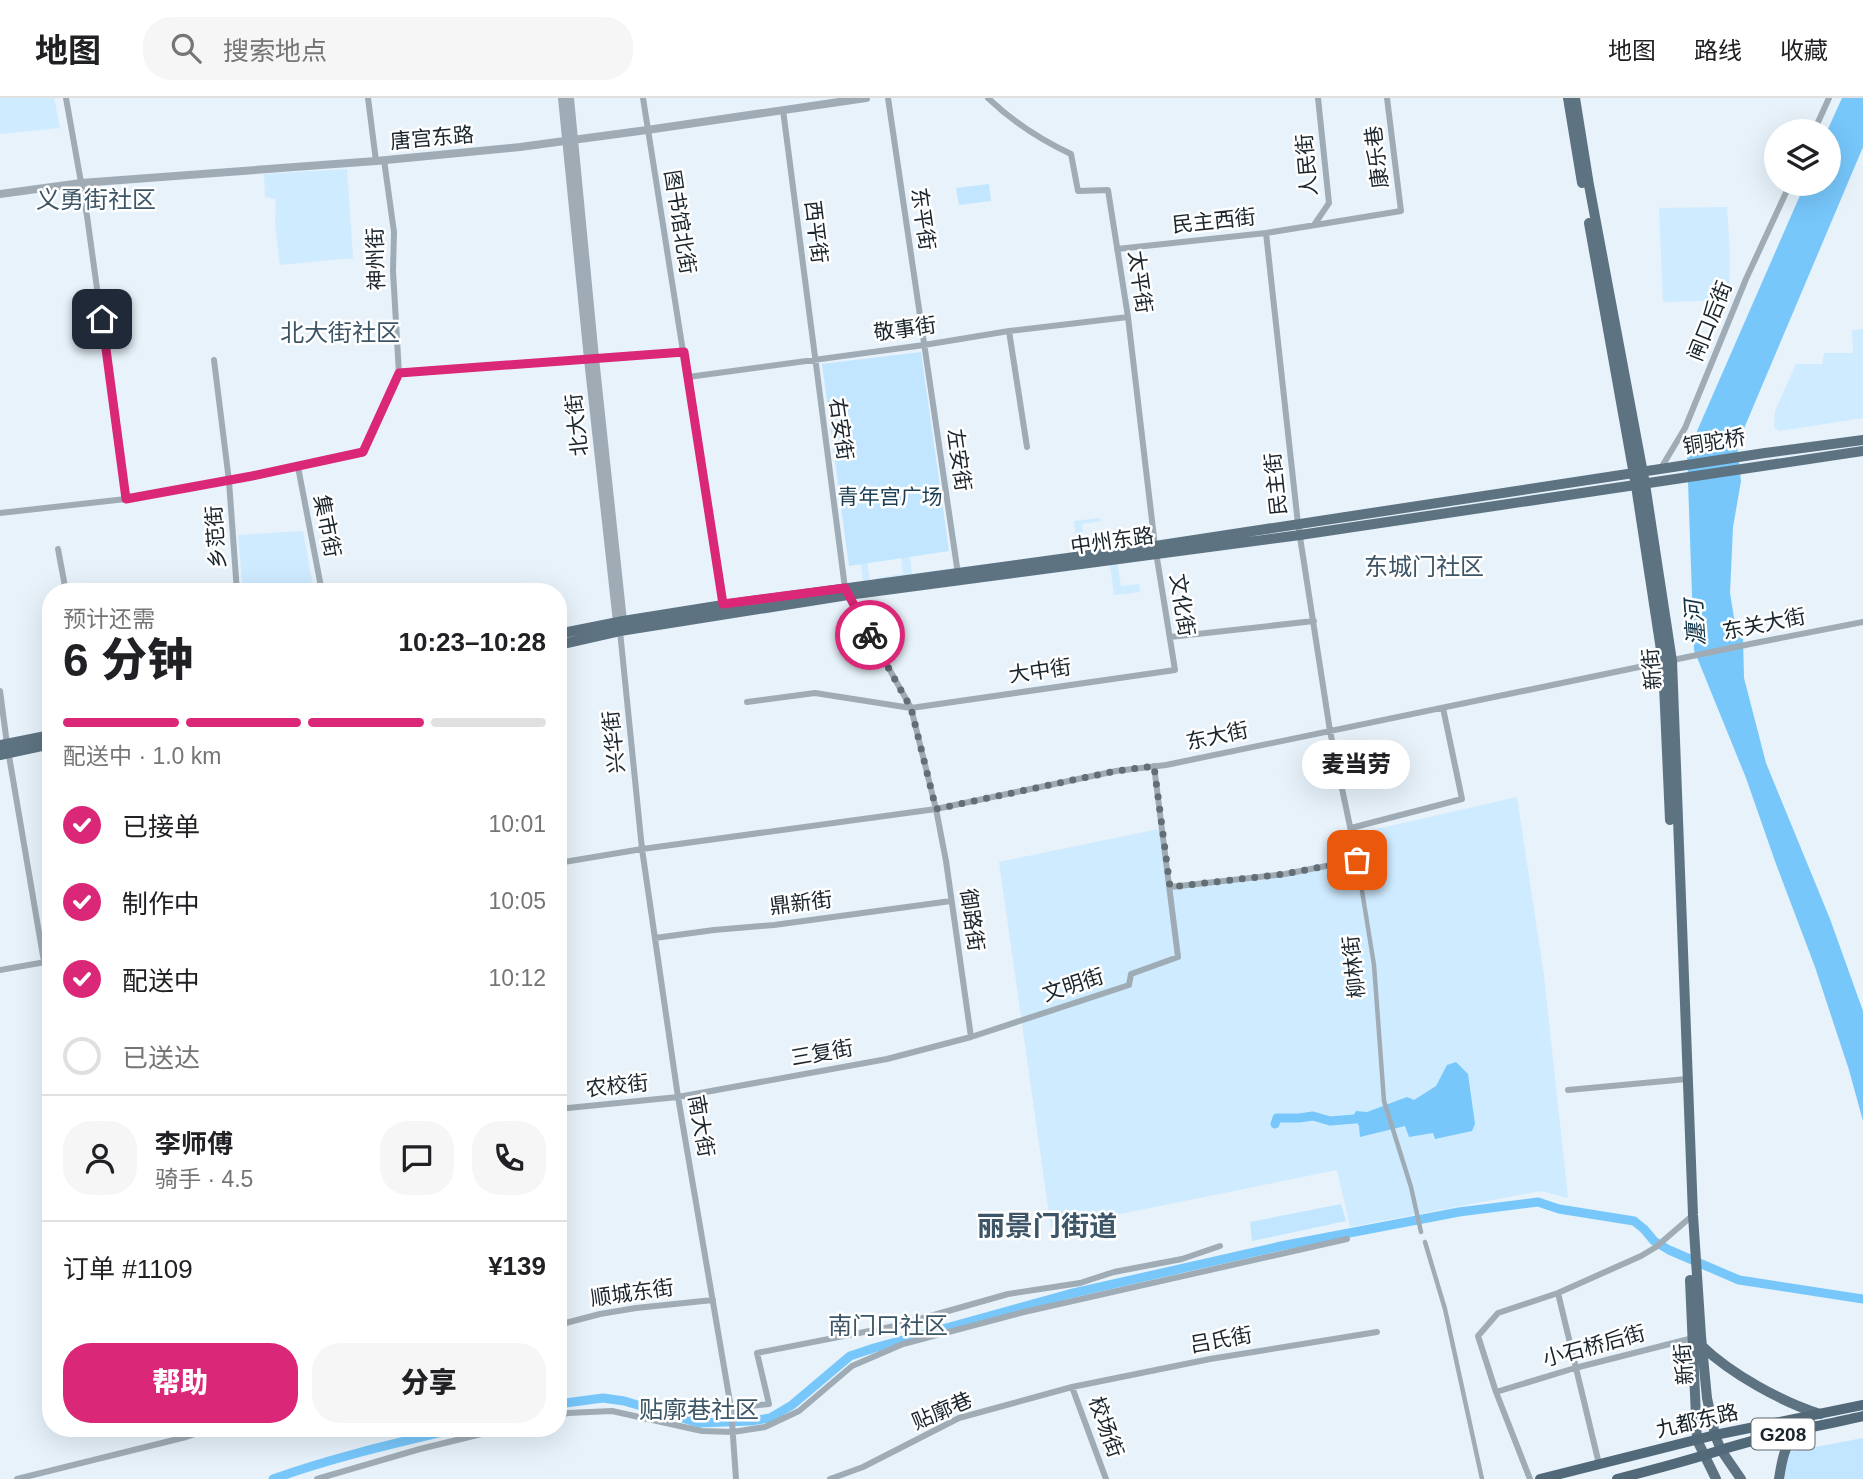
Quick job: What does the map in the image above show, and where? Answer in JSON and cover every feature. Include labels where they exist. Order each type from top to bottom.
[{"type":"highway","name":"九都东路","points":[[1540,1479],[1697,1440],[1863,1405]]},
{"type":"highway","name":"九都东路","points":[[1617,1479],[1798,1430],[1863,1416]]},
{"type":"main road","name":"新街","points":[[1568,98],[1578,165],[1640,479]]},
{"type":"main road","name":"新街","points":[[1575,98],[1640,479],[1668,662],[1690,1218],[1698,1340],[1715,1436],[1721,1450],[1741,1479]]},
{"type":"main road","name":"铜驼桥","points":[[1667,473],[1765,453],[1863,440]]},
{"type":"main road","name":"铜驼桥","points":[[1667,473],[1761,466],[1863,451]]},
{"type":"main road","name":"中州东路","points":[[567,633],[1299,530],[1667,473]]},
{"type":"main road","name":"中州东路","points":[[567,642],[620,625],[723,604],[847,592]]},
{"type":"main road","points":[[4,749],[42,738]]},
{"type":"main road","points":[[4,749],[42,745]]},
{"type":"main road","name":"新街","points":[[1698,1340],[1697,1440],[1716,1479]]},
{"type":"main road","points":[[1698,1340],[1723,1366],[1796,1406],[1820,1414]]},
{"type":"main road","points":[[1779,1479],[1783,1455],[1789,1440],[1798,1430]]},
{"type":"street","points":[[66,98],[88,216],[126,499]]},
{"type":"street","name":"神州街","points":[[298,467],[363,452],[399,373],[393,271],[394,232],[368,98]]},
{"type":"street","name":"北大街","points":[[562,98],[570,141],[620,625]]},
{"type":"street","name":"北大街","points":[[570,98],[570,141]]},
{"type":"street","name":"图书馆北街","points":[[643,98],[723,604]]},
{"type":"street","name":"唐宫东路","points":[[0,194],[81,183],[380,160],[570,141],[866,98]]},
{"type":"street","name":"东平街","points":[[888,98],[924,345]]},
{"type":"street","name":"太平街","points":[[988,98],[1005,115],[1071,154],[1078,191],[1108,190],[1128,317],[1156,550]]},
{"type":"street","name":"人民街","points":[[1314,225],[1329,203],[1318,98]]},
{"type":"street","name":"康乐巷","points":[[1387,98],[1401,211]]},
{"type":"street","points":[[1819,119],[1829,98]]},
{"type":"street","name":"西平街","points":[[783,110],[814,359]]},
{"type":"street","name":"闸口后街","points":[[1667,473],[1746,279],[1784,196]]},
{"type":"street","name":"民主西街","points":[[1117,249],[1266,233],[1401,211]]},
{"type":"street","name":"民主街","points":[[1266,233],[1299,530],[1330,731]]},
{"type":"street","name":"敬事街","points":[[688,377],[1009,331],[1128,317]]},
{"type":"street","points":[[1009,331],[1027,447]]},
{"type":"street","name":"左安街","points":[[924,345],[958,577]]},
{"type":"street","points":[[399,373],[684,352]]},
{"type":"street","name":"右安街","points":[[814,359],[847,592]]},
{"type":"street","name":"乡范街","points":[[214,360],[229,481],[236,583]]},
{"type":"street","points":[[0,513],[126,499],[298,467]]},
{"type":"street","name":"集市街","points":[[298,467],[319,583]]},
{"type":"street","points":[[58,550],[64,583]]},
{"type":"street","name":"文化街","points":[[1156,550],[1175,670]]},
{"type":"street","name":"御路街","points":[[847,592],[915,707],[936,809],[971,1037]]},
{"type":"street","points":[[1170,637],[1314,621]]},
{"type":"street","name":"东关大街","points":[[1668,662],[1863,622]]},
{"type":"street","name":"兴华街","points":[[620,625],[642,849]]},
{"type":"street","name":"东大街","points":[[567,862],[936,809],[1668,662]]},
{"type":"street","name":"大中街","points":[[747,702],[815,693],[915,707],[1175,670]]},
{"type":"street","points":[[0,691],[4,749],[42,936]]},
{"type":"street","points":[[1351,828],[1462,799],[1443,708]]},
{"type":"street","name":"柳林街","points":[[1330,731],[1351,828],[1374,965],[1384,1101],[1422,1232]]},
{"type":"street","points":[[1154,766],[1170,887],[1285,874],[1357,860]]},
{"type":"street","name":"南大街","points":[[642,849],[678,1097],[731,1408],[736,1479]]},
{"type":"street","name":"文明街","points":[[971,1037],[1129,985],[1131,974],[1178,957],[1170,887]]},
{"type":"street","name":"鼎新街","points":[[655,939],[951,901]]},
{"type":"street","points":[[0,970],[42,962]]},
{"type":"street","name":"三复街","points":[[678,1097],[887,1059],[971,1037]]},
{"type":"street","points":[[1568,1090],[1684,1079]]},
{"type":"street","name":"农校街","points":[[567,1108],[678,1097]]},
{"type":"street","points":[[1530,1479],[1496,1392],[1478,1336],[1499,1312],[1558,1293],[1641,1256],[1690,1218]]},
{"type":"street","points":[[567,1413],[612,1411],[702,1431],[733,1432],[765,1427],[799,1411],[852,1366],[903,1344],[1024,1312],[1346,1239]]},
{"type":"street","points":[[1425,1241],[1445,1309],[1482,1479]]},
{"type":"street","points":[[731,1408],[769,1404],[757,1353],[895,1326],[1008,1294],[1080,1283],[1114,1272],[1182,1259],[1220,1246]]},
{"type":"street","points":[[1558,1293],[1599,1464]]},
{"type":"street","name":"顺城东街","points":[[567,1323],[612,1312],[713,1300]]},
{"type":"street","name":"吕氏街","points":[[1072,1387],[1210,1359],[1377,1332]]},
{"type":"street","name":"小石桥后街","points":[[1496,1392],[1575,1368],[1698,1340]]},
{"type":"street","name":"贴廓巷","points":[[830,1479],[863,1467],[959,1418],[1072,1387]]},
{"type":"street","name":"校场街","points":[[1072,1387],[1106,1479]]},
{"type":"street","points":[[17,1479],[186,1437]]},
{"type":"street","points":[[317,1479],[469,1437]]},
{"type":"shaded area","points":[[0,98],[54,98],[60,128],[0,134]]},
{"type":"shaded area","points":[[347,169],[353,258],[280,265],[275,224],[276,199],[265,197],[264,174]]},
{"type":"shaded area","points":[[1727,207],[1729,300],[1663,302],[1659,208]]},
{"type":"shaded area","points":[[1863,329],[1863,418],[1779,431],[1774,427],[1775,411],[1796,364],[1822,364],[1824,353],[1853,353],[1852,330]]},
{"type":"shaded area","points":[[899,475],[912,574],[1078,552],[1074,521],[1100,518],[1101,521],[1082,524],[1085,551],[1117,561],[1121,586],[1139,584],[1140,592],[1114,595],[1110,565],[864,587],[857,535],[863,534],[870,581],[903,574],[890,476]]},
{"type":"shaded area","points":[[303,531],[313,583],[242,583],[238,535]]},
{"type":"shaded area","points":[[1517,797],[1544,976],[1568,1198],[1541,1191],[1350,1227],[1337,1170],[1051,1228],[999,862],[1163,828],[1170,887],[1340,868],[1358,860],[1355,834]]},
{"type":"green space","points":[[989,184],[991,201],[959,205],[956,188]]},
{"type":"green space","name":"青年宫广场","points":[[921,352],[949,551],[849,566],[822,364]]},
{"type":"green space","points":[[1341,1204],[1346,1221],[1252,1241],[1250,1222]]},
{"type":"green space","points":[[1863,1438],[1863,1479],[1784,1479],[1789,1452]]},
{"type":"water","name":"瀍河","points":[[1842,98],[1863,98],[1863,147],[1737,445],[1741,481],[1733,527],[1730,593],[1734,618],[1743,638],[1744,678],[1766,763],[1830,919],[1863,1011],[1863,1121],[1815,967],[1746,778],[1694,650],[1687,454],[1800,196],[1841,196],[1841,119],[1832,119]]},
{"type":"water","points":[[1456,1062],[1468,1074],[1475,1124],[1472,1131],[1435,1139],[1433,1133],[1409,1137],[1405,1126],[1360,1137],[1359,1126],[1353,1116],[1356,1111],[1367,1112],[1407,1097],[1414,1100],[1436,1086],[1447,1065]]},
{"type":"waterway","points":[[1275,1124],[1277,1118],[1313,1116],[1330,1121],[1355,1119]]},
{"type":"waterway","points":[[567,1403],[603,1398],[624,1401],[699,1423],[770,1418],[792,1405],[850,1356],[874,1348],[1069,1294],[1281,1246],[1459,1212],[1538,1202],[1559,1209],[1634,1221],[1654,1241],[1669,1250],[1739,1280],[1863,1299]]},
{"type":"waterway","points":[[273,1479],[342,1457],[422,1437]]},
{"type":"way so far","points":[[870,635],[911,708],[936,809],[1116,771],[1154,766],[1170,887],[1285,874],[1357,860]]},
{"type":"place","name":"麦当劳","points":[[1357,860]]},
{"type":"district","name":"义勇街社区","points":[[96,200]]},
{"type":"district","name":"北大街社区","points":[[340,333]]},
{"type":"district","name":"东城门社区","points":[[1424,567]]},
{"type":"district","name":"丽景门街道","points":[[1047,1226]]},
{"type":"district","name":"南门口社区","points":[[888,1326]]},
{"type":"district","name":"贴廓巷社区","points":[[699,1410]]},
{"type":"route","points":[[102,319],[126,499],[363,452],[399,373],[684,352],[723,604],[845,588],[870,635]]}]
